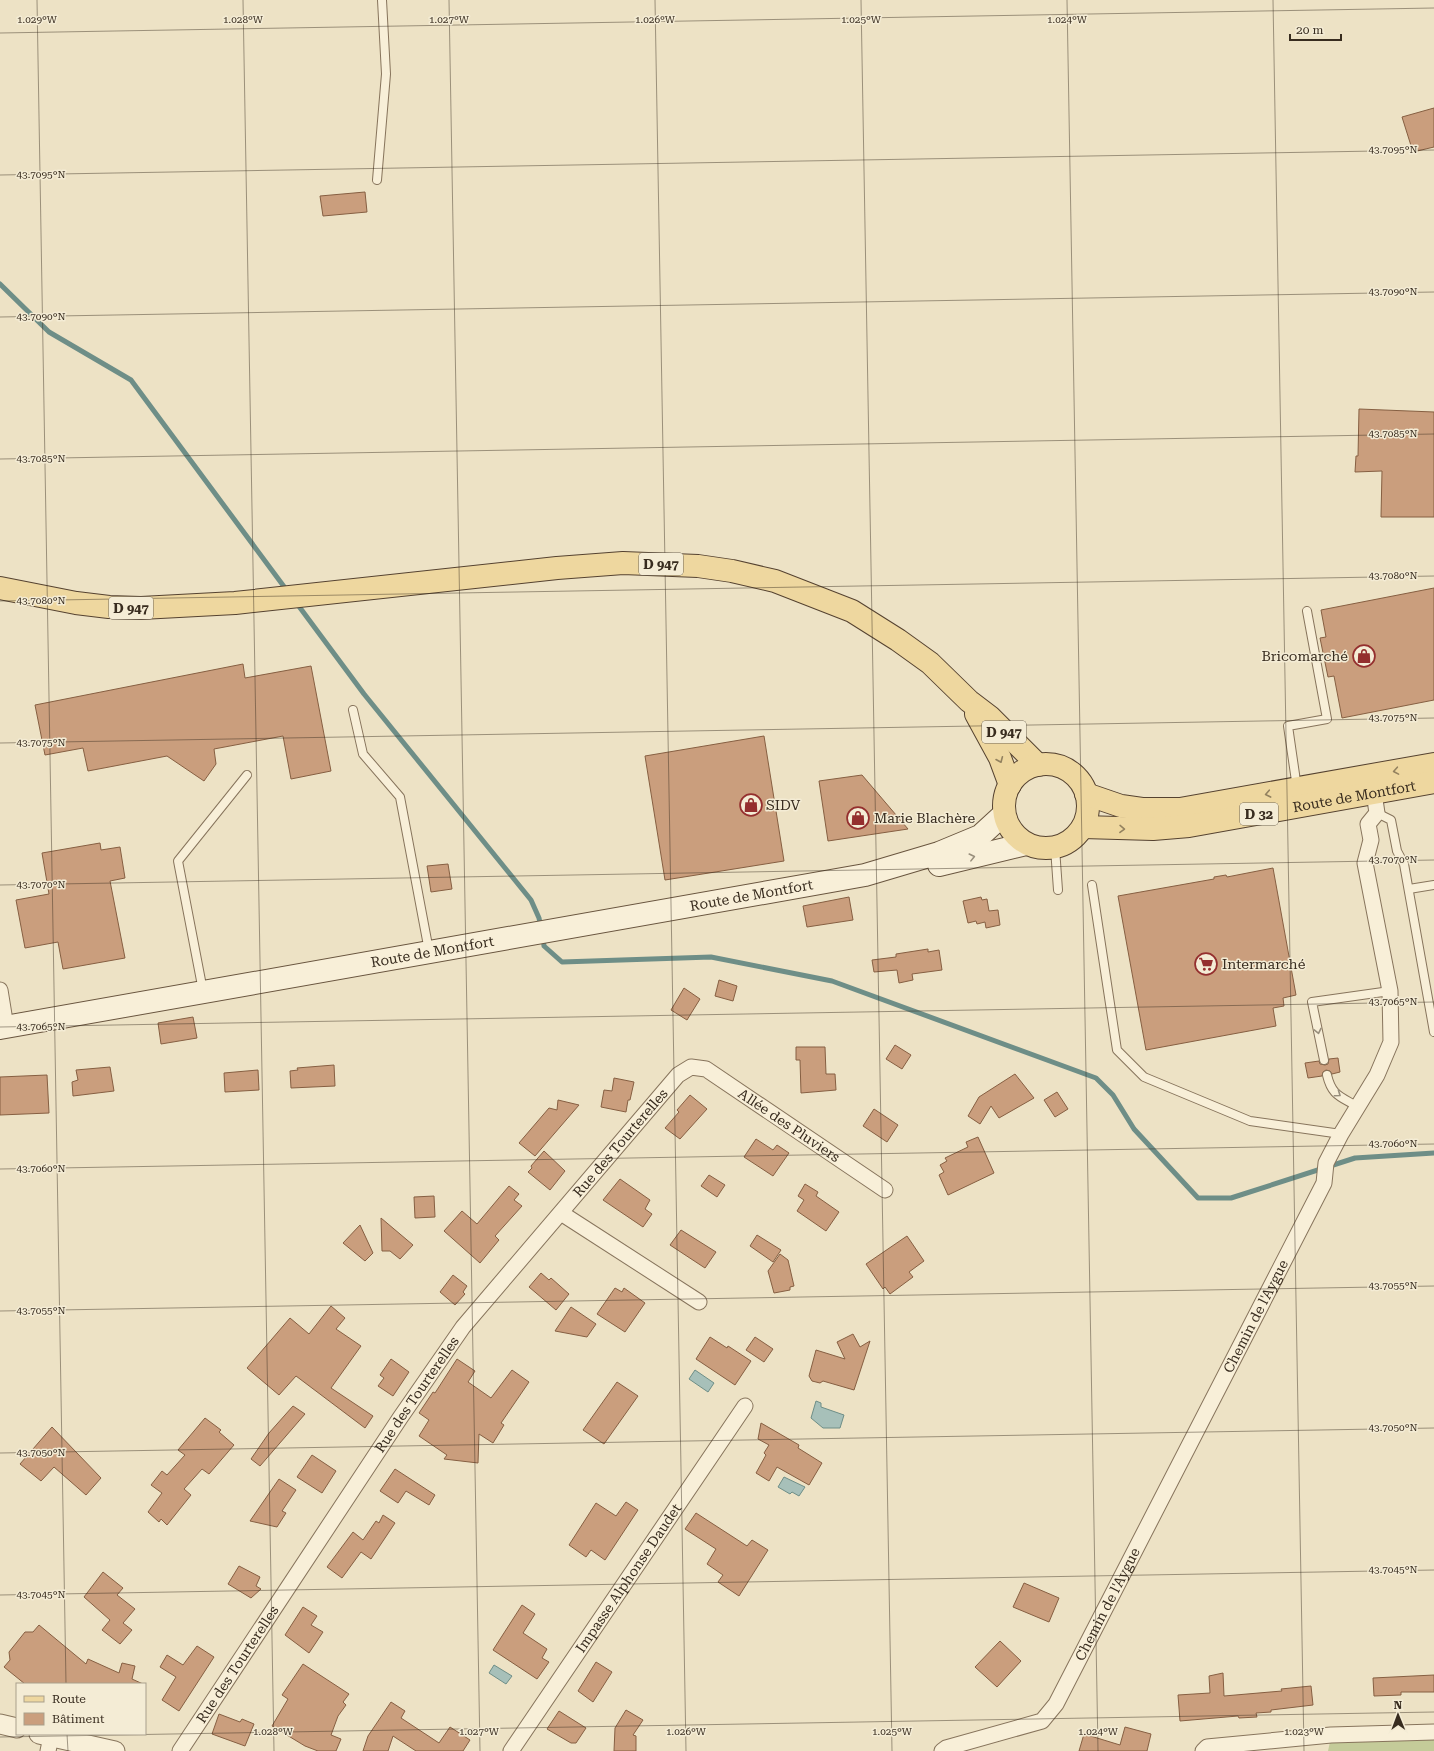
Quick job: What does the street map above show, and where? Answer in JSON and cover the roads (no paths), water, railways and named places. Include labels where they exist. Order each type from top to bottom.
[{"type":"main road","name":"D 947","points":[[0,588],[76,603],[109,607],[141,608],[263,600],[557,568],[623,563],[698,566],[732,571],[775,581],[852,611],[898,640],[930,663],[969,701],[990,717],[1038,765]]},
{"type":"main road","name":"D 947","points":[[969,701],[989,735],[1010,785]]},
{"type":"main road","name":"Route de Montfort","points":[[1086,794],[1121,806],[1142,809],[1180,809],[1434,764]]},
{"type":"main road","points":[[1038,765],[1058,766],[1068,770],[1082,785],[1086,794],[1088,805],[1087,816],[1083,827],[1076,836],[1066,844],[1055,848],[1035,847],[1026,844],[1016,836],[1008,826],[1004,814],[1004,804],[1010,785],[1022,772],[1038,765]]},
{"type":"main road","name":"Route de Montfort","points":[[1083,827],[1153,829],[1189,826],[1375,803],[1434,782]]},
{"type":"main road","name":"Route de Montfort","points":[[3,1028],[865,875],[939,853],[980,836],[1004,814]]},
{"type":"main road","name":"Route de Montfort","points":[[865,875],[902,874],[1026,844]]},
{"type":"street","name":"Chemin de l'Aygue","points":[[942,1751],[946,1748],[1042,1721],[1056,1704],[1324,1183],[1326,1163],[1341,1134],[1377,1075],[1391,1042],[1390,990],[1365,863],[1371,840],[1368,824],[1375,803]]},
{"type":"street","points":[[0,990],[3,1028]]},
{"type":"street","name":"Allée des Pluviers","points":[[691,1067],[706,1070],[885,1190]]},
{"type":"street","name":"Rue des Tourterelles","points":[[180,1751],[395,1424],[463,1327],[678,1074],[691,1067]]},
{"type":"street","points":[[560,1213],[699,1302]]},
{"type":"street","name":"Impasse Alphonse Daudet","points":[[511,1751],[745,1406]]},
{"type":"street","points":[[0,1724],[16,1728]]},
{"type":"street","points":[[1203,1751],[1207,1747],[1330,1735],[1434,1732]]},
{"type":"street","points":[[46,1741],[115,1751]]},
{"type":"lane","points":[[377,180],[386,74],[382,0]]},
{"type":"lane","points":[[1297,788],[1288,726],[1327,719],[1307,611]]},
{"type":"lane","points":[[353,710],[363,754],[400,797],[430,952]]},
{"type":"lane","points":[[203,992],[178,861],[247,775]]},
{"type":"lane","points":[[1375,803],[1391,820],[1397,851],[1404,864],[1434,1032]]},
{"type":"lane","points":[[1055,848],[1058,890]]},
{"type":"lane","points":[[1092,885],[1117,1050],[1144,1077],[1250,1121],[1341,1134]]},
{"type":"lane","points":[[1409,889],[1434,885]]},
{"type":"lane","points":[[1324,1060],[1312,1002],[1390,990]]},
{"type":"lane","points":[[1327,1075],[1330,1087],[1334,1092],[1358,1107]]},
{"type":"water","points":[[695,1370],[714,1383],[708,1392],[689,1379]]},
{"type":"water","points":[[816,1401],[821,1403],[821,1407],[844,1415],[840,1428],[823,1428],[811,1418]]},
{"type":"water","points":[[784,1477],[805,1487],[799,1496],[792,1492],[790,1494],[778,1487]]},
{"type":"water","points":[[494,1665],[512,1676],[506,1684],[489,1673]]},
{"type":"waterway","points":[[0,284],[49,332],[131,380],[288,592]]},
{"type":"waterway","points":[[295,601],[364,694],[531,900],[539,918],[541,928]]},
{"type":"waterway","points":[[543,937],[544,946],[562,962],[711,957],[832,981],[1096,1078],[1113,1095],[1134,1129],[1198,1198],[1231,1198],[1355,1158],[1434,1153]]},
{"type":"place","name":"Bricomarché","points":[[1364,656]]},
{"type":"place","name":"SIDV","points":[[751,805]]},
{"type":"place","name":"Marie Blachère","points":[[858,818]]},
{"type":"place","name":"Intermarché","points":[[1206,964]]}]
